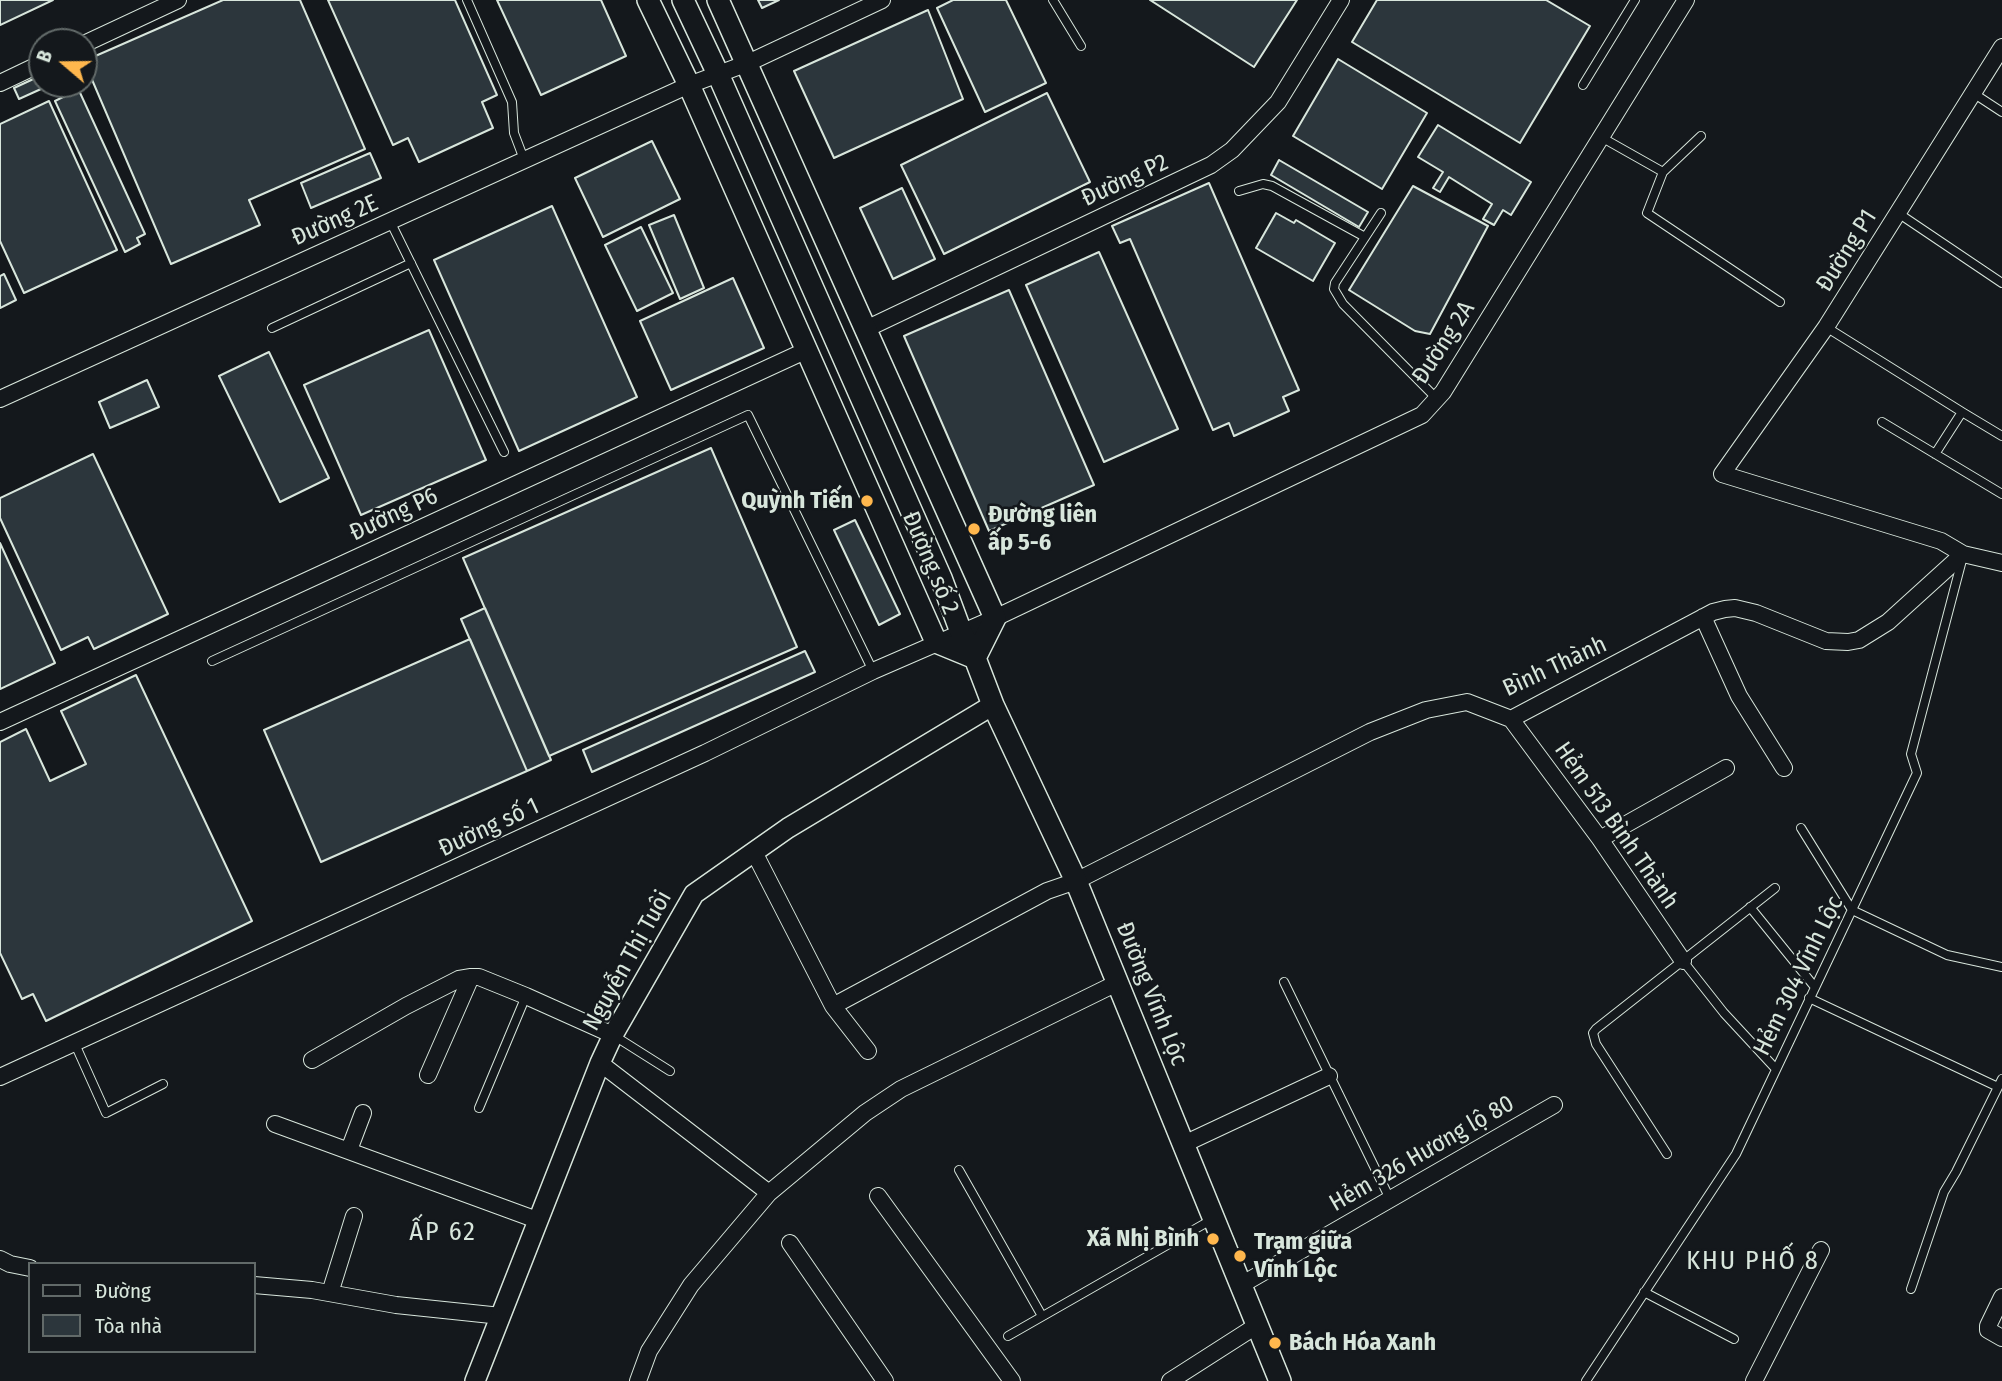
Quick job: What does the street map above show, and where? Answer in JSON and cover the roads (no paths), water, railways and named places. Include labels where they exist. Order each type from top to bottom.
[{"type":"main road","name":"Đường số 2","points":[[648,0],[689,85],[936,642],[975,658],[995,618],[718,0]]},
{"type":"main road","name":"Đường số 2","points":[[682,0],[718,74],[945,588],[961,632]]},
{"type":"main road","name":"Đường Vĩnh Lộc","points":[[961,632],[1076,881],[1280,1381]]},
{"type":"street","points":[[98,37],[178,0]]},
{"type":"street","name":"Đường 2E","points":[[0,399],[689,85],[748,63],[882,0]]},
{"type":"street","name":"Đường P2","points":[[866,329],[1211,166],[1232,150],[1278,102],[1341,0]]},
{"type":"street","name":"Đường 2A","points":[[995,618],[1422,415],[1437,399],[1686,0]]},
{"type":"street","name":"Đường P1","points":[[1963,554],[1941,541],[1722,474],[1826,327],[2002,47]]},
{"type":"street","points":[[0,83],[28,70]]},
{"type":"street","name":"Đường P6","points":[[0,722],[807,350]]},
{"type":"street","points":[[1963,554],[2001,560]]},
{"type":"street","name":"Bình Thành","points":[[833,1006],[1048,891],[1076,881],[1370,732],[1426,710],[1467,702],[1511,719],[1703,617],[1725,609],[1745,610],[1826,642],[1859,640],[1888,622],[1963,554]]},
{"type":"street","points":[[1703,617],[1739,696],[1784,768]]},
{"type":"street","name":"Đường số 1","points":[[0,1077],[705,753],[873,671],[995,618]]},
{"type":"street","name":"Nguyễn Thị Tuôi","points":[[475,1381],[600,1063],[613,1035],[694,894],[788,828],[993,705]]},
{"type":"street","name":"Hẻm 513 Bình Thành","points":[[1511,719],[1600,839],[1683,961]]},
{"type":"street","points":[[1600,839],[1726,768]]},
{"type":"street","points":[[754,852],[833,1006],[868,1051]]},
{"type":"street","points":[[312,1060],[406,1006],[459,979],[471,976],[526,996],[613,1035]]},
{"type":"street","points":[[428,1075],[471,976]]},
{"type":"street","points":[[638,1381],[649,1351],[691,1285],[769,1193],[865,1113],[901,1089],[1119,982]]},
{"type":"street","points":[[600,1063],[769,1193]]},
{"type":"street","points":[[1184,1144],[1329,1076]]},
{"type":"street","name":"Hẻm 326 Hương lộ 80","points":[[1241,1285],[1554,1105]]},
{"type":"street","points":[[349,1150],[363,1113]]},
{"type":"street","points":[[275,1124],[537,1220]]},
{"type":"street","points":[[878,1196],[1012,1381]]},
{"type":"street","points":[[330,1293],[354,1216]]},
{"type":"street","points":[[790,1242],[886,1381]]},
{"type":"street","points":[[1754,1381],[1821,1250]]},
{"type":"street","points":[[0,1259],[28,1268]]},
{"type":"street","points":[[256,1285],[330,1293],[396,1305],[501,1316]]},
{"type":"street","points":[[2002,1297],[1988,1330],[2002,1338]]},
{"type":"street","points":[[1175,1380],[1256,1326]]},
{"type":"lane","points":[[467,0],[512,102],[514,133],[525,162]]},
{"type":"lane","points":[[1053,0],[1081,46]]},
{"type":"lane","points":[[1583,85],[1635,0]]},
{"type":"lane","points":[[1973,93],[2002,112]]},
{"type":"lane","points":[[1701,136],[1663,172],[1647,213],[1780,302]]},
{"type":"lane","points":[[1601,137],[1663,172]]},
{"type":"lane","points":[[1239,191],[1262,184],[1272,186],[1365,237]]},
{"type":"lane","points":[[1381,213],[1335,284],[1335,292],[1343,304],[1437,399]]},
{"type":"lane","points":[[1898,213],[2002,283]]},
{"type":"lane","points":[[390,221],[504,452]]},
{"type":"lane","points":[[272,328],[411,263]]},
{"type":"lane","points":[[1826,327],[2002,436]]},
{"type":"lane","points":[[1935,454],[1962,412]]},
{"type":"lane","points":[[212,661],[748,415],[873,671]]},
{"type":"lane","points":[[1882,422],[2002,494]]},
{"type":"lane","name":"Hẻm 304 Vĩnh Lộc","points":[[1586,1381],[1736,1154],[1917,773],[1911,754],[1963,554]]},
{"type":"lane","points":[[1801,828],[1852,910],[1947,955],[2002,967]]},
{"type":"lane","points":[[1667,1154],[1596,1044],[1593,1034],[1775,888]]},
{"type":"lane","points":[[1750,908],[1814,986]]},
{"type":"lane","points":[[1683,961],[1724,1013],[1775,1068]]},
{"type":"lane","points":[[1284,982],[1390,1199]]},
{"type":"lane","points":[[480,1108],[526,996]]},
{"type":"lane","points":[[1809,998],[2000,1083],[1944,1192],[1911,1289]]},
{"type":"lane","points":[[613,1035],[670,1071]]},
{"type":"lane","points":[[75,1044],[106,1113],[163,1084]]},
{"type":"lane","points":[[959,1170],[1042,1317]]},
{"type":"lane","points":[[1008,1336],[1214,1219]]},
{"type":"lane","points":[[1643,1292],[1734,1339]]},
{"type":"place","name":"Quỳnh Tiến","points":[[867,501]]},
{"type":"place","name":"Đường liên ấp 5-6","points":[[974,529]]},
{"type":"place","name":"Xã Nhị Bình","points":[[1213,1239]]},
{"type":"place","name":"Trạm giữa Vĩnh Lộc","points":[[1240,1256]]},
{"type":"place","name":"Bách Hóa Xanh","points":[[1275,1343]]},
{"type":"district","name":"ẤP 62","points":[[443,1233]]},
{"type":"district","name":"KHU PHỐ 8","points":[[1753,1262]]}]
